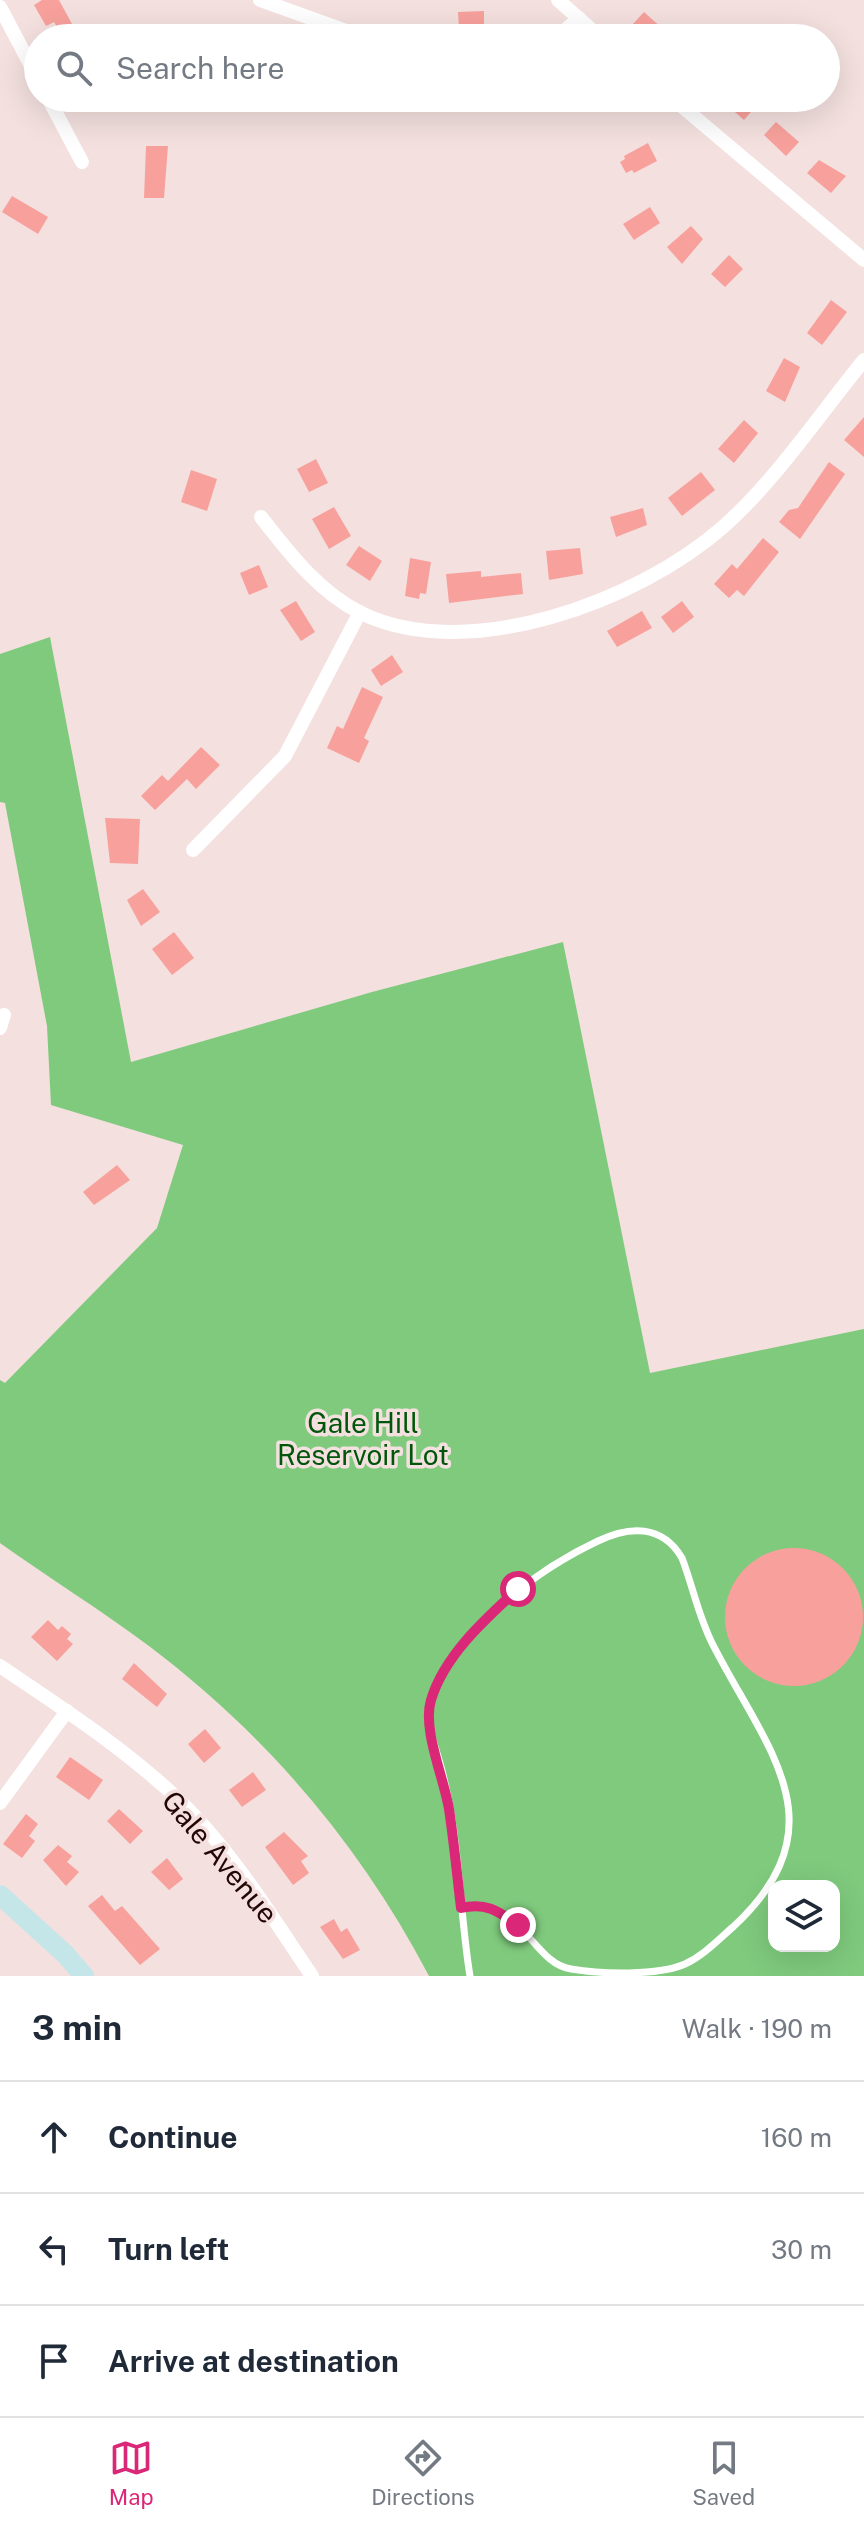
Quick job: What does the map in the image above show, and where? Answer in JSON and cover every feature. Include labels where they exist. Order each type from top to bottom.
[{"type":"main road","points":[[0,1895],[65,1954],[84,1976]]},
{"type":"street","points":[[260,0],[327,24]]},
{"type":"street","points":[[558,0],[586,24]]},
{"type":"street","points":[[0,7],[24,52]]},
{"type":"street","points":[[572,24],[579,18]]},
{"type":"street","points":[[55,112],[82,162]]},
{"type":"street","points":[[689,112],[864,260]]},
{"type":"street","points":[[261,517],[318,582],[360,612],[413,630],[476,632],[550,618],[638,581],[685,556],[738,513],[864,360]]},
{"type":"street","points":[[193,850],[285,756],[360,612]]},
{"type":"street","name":"Gale Avenue","points":[[0,1666],[110,1742],[182,1803],[252,1888],[312,1976]]},
{"type":"street","points":[[0,1803],[67,1711]]},
{"type":"lane","points":[[461,1908],[478,1904],[495,1908],[567,1969],[633,1973],[683,1965],[707,1950],[761,1900],[789,1844],[786,1786],[763,1732],[704,1627],[682,1558],[676,1547],[659,1535],[627,1529],[554,1563],[495,1609],[442,1672],[431,1700],[429,1720],[447,1797],[461,1908],[470,1976]]},
{"type":"green space","name":"Gale Hill Reservoir Lot","points":[[50,637],[131,1062],[372,992],[563,942],[650,1373],[864,1329],[864,1976],[429,1976],[373,1882],[342,1838],[272,1755],[192,1680],[149,1646],[0,1543],[0,1380],[5,1383],[157,1228],[183,1145],[51,1105],[47,1026],[5,803],[0,802],[0,654]]},
{"type":"building","points":[[42,0],[59,0],[72,24],[45,24],[34,5]]},
{"type":"building","points":[[484,11],[484,24],[459,24],[458,12]]},
{"type":"building","points":[[644,12],[657,24],[633,24]]},
{"type":"building","points":[[735,112],[751,112],[744,120]]},
{"type":"building","points":[[776,122],[799,142],[786,156],[764,135]]},
{"type":"building","points":[[648,143],[657,161],[634,173],[632,170],[626,173],[620,162],[625,159],[624,156]]},
{"type":"building","points":[[146,146],[168,146],[164,198],[144,198]]},
{"type":"building","points":[[819,160],[846,176],[831,193],[807,173]]},
{"type":"building","points":[[12,196],[48,217],[38,234],[2,212]]},
{"type":"building","points":[[650,207],[660,223],[634,240],[623,224]]},
{"type":"building","points":[[691,226],[703,239],[682,264],[667,247]]},
{"type":"building","points":[[729,255],[743,269],[725,287],[711,274]]},
{"type":"building","points":[[831,300],[847,312],[822,345],[807,333]]},
{"type":"building","points":[[784,358],[800,367],[785,402],[766,391]]},
{"type":"building","points":[[864,417],[864,457],[844,440]]},
{"type":"building","points":[[744,420],[758,433],[734,463],[718,449]]},
{"type":"building","points":[[316,459],[328,483],[309,492],[297,469]]},
{"type":"building","points":[[829,462],[845,474],[800,539],[779,522],[789,510],[798,508]]},
{"type":"building","points":[[191,470],[217,479],[207,511],[181,502]]},
{"type":"building","points":[[701,472],[715,490],[682,516],[668,498]]},
{"type":"building","points":[[334,507],[351,536],[329,549],[312,519]]},
{"type":"building","points":[[643,508],[647,525],[616,537],[610,517]]},
{"type":"building","points":[[763,538],[779,552],[744,596],[737,590],[729,598],[714,584],[732,564],[737,569]]},
{"type":"building","points":[[359,546],[382,561],[370,581],[346,565]]},
{"type":"building","points":[[580,548],[583,574],[549,580],[546,551]]},
{"type":"building","points":[[410,558],[431,562],[426,594],[420,593],[419,599],[405,596]]},
{"type":"building","points":[[259,565],[268,587],[249,595],[240,573]]},
{"type":"building","points":[[481,571],[481,577],[521,573],[523,594],[449,603],[446,574]]},
{"type":"building","points":[[296,601],[315,632],[301,641],[280,610]]},
{"type":"building","points":[[682,601],[694,617],[673,633],[661,617]]},
{"type":"building","points":[[642,611],[652,628],[617,647],[607,631]]},
{"type":"building","points":[[392,655],[403,672],[381,686],[371,670]]},
{"type":"building","points":[[362,687],[383,697],[364,738],[369,741],[359,763],[327,748],[337,726],[343,729]]},
{"type":"building","points":[[201,747],[220,765],[196,789],[187,779],[155,810],[141,796],[162,775],[168,781]]},
{"type":"building","points":[[105,818],[140,819],[138,864],[110,863]]},
{"type":"building","points":[[143,889],[160,912],[141,926],[127,900]]},
{"type":"building","points":[[174,932],[194,958],[172,975],[152,949]]},
{"type":"building","points":[[117,1165],[130,1180],[94,1205],[83,1192]]},
{"type":"building","points":[[794,1548],[820,1553],[843,1568],[858,1591],[863,1617],[858,1643],[843,1666],[820,1681],[794,1686],[768,1681],[745,1666],[730,1643],[725,1617],[730,1591],[745,1568],[768,1553]]},
{"type":"building","points":[[48,1620],[58,1630],[62,1626],[71,1634],[67,1639],[73,1644],[57,1661],[31,1637]]},
{"type":"building","points":[[134,1663],[167,1694],[157,1707],[122,1679]]},
{"type":"building","points":[[205,1729],[221,1748],[204,1763],[188,1744]]},
{"type":"building","points":[[70,1757],[103,1780],[89,1800],[56,1777]]},
{"type":"building","points":[[253,1772],[266,1790],[242,1807],[229,1790]]},
{"type":"building","points":[[119,1809],[143,1831],[130,1844],[107,1821]]},
{"type":"building","points":[[26,1814],[38,1824],[29,1836],[35,1841],[22,1858],[3,1844]]},
{"type":"building","points":[[284,1832],[308,1856],[301,1861],[309,1873],[293,1885],[265,1847]]},
{"type":"building","points":[[58,1845],[72,1856],[67,1862],[79,1872],[66,1886],[43,1860]]},
{"type":"building","points":[[167,1858],[183,1879],[169,1890],[151,1872]]},
{"type":"building","points":[[102,1895],[115,1911],[122,1906],[160,1949],[140,1965],[88,1906]]},
{"type":"building","points":[[334,1919],[341,1932],[347,1928],[360,1950],[343,1959],[320,1927]]},
{"type":"route","points":[[518,1589],[495,1609],[442,1672],[429,1710],[430,1730],[443,1773],[449,1809],[461,1908],[478,1904],[495,1908],[518,1925]]}]
